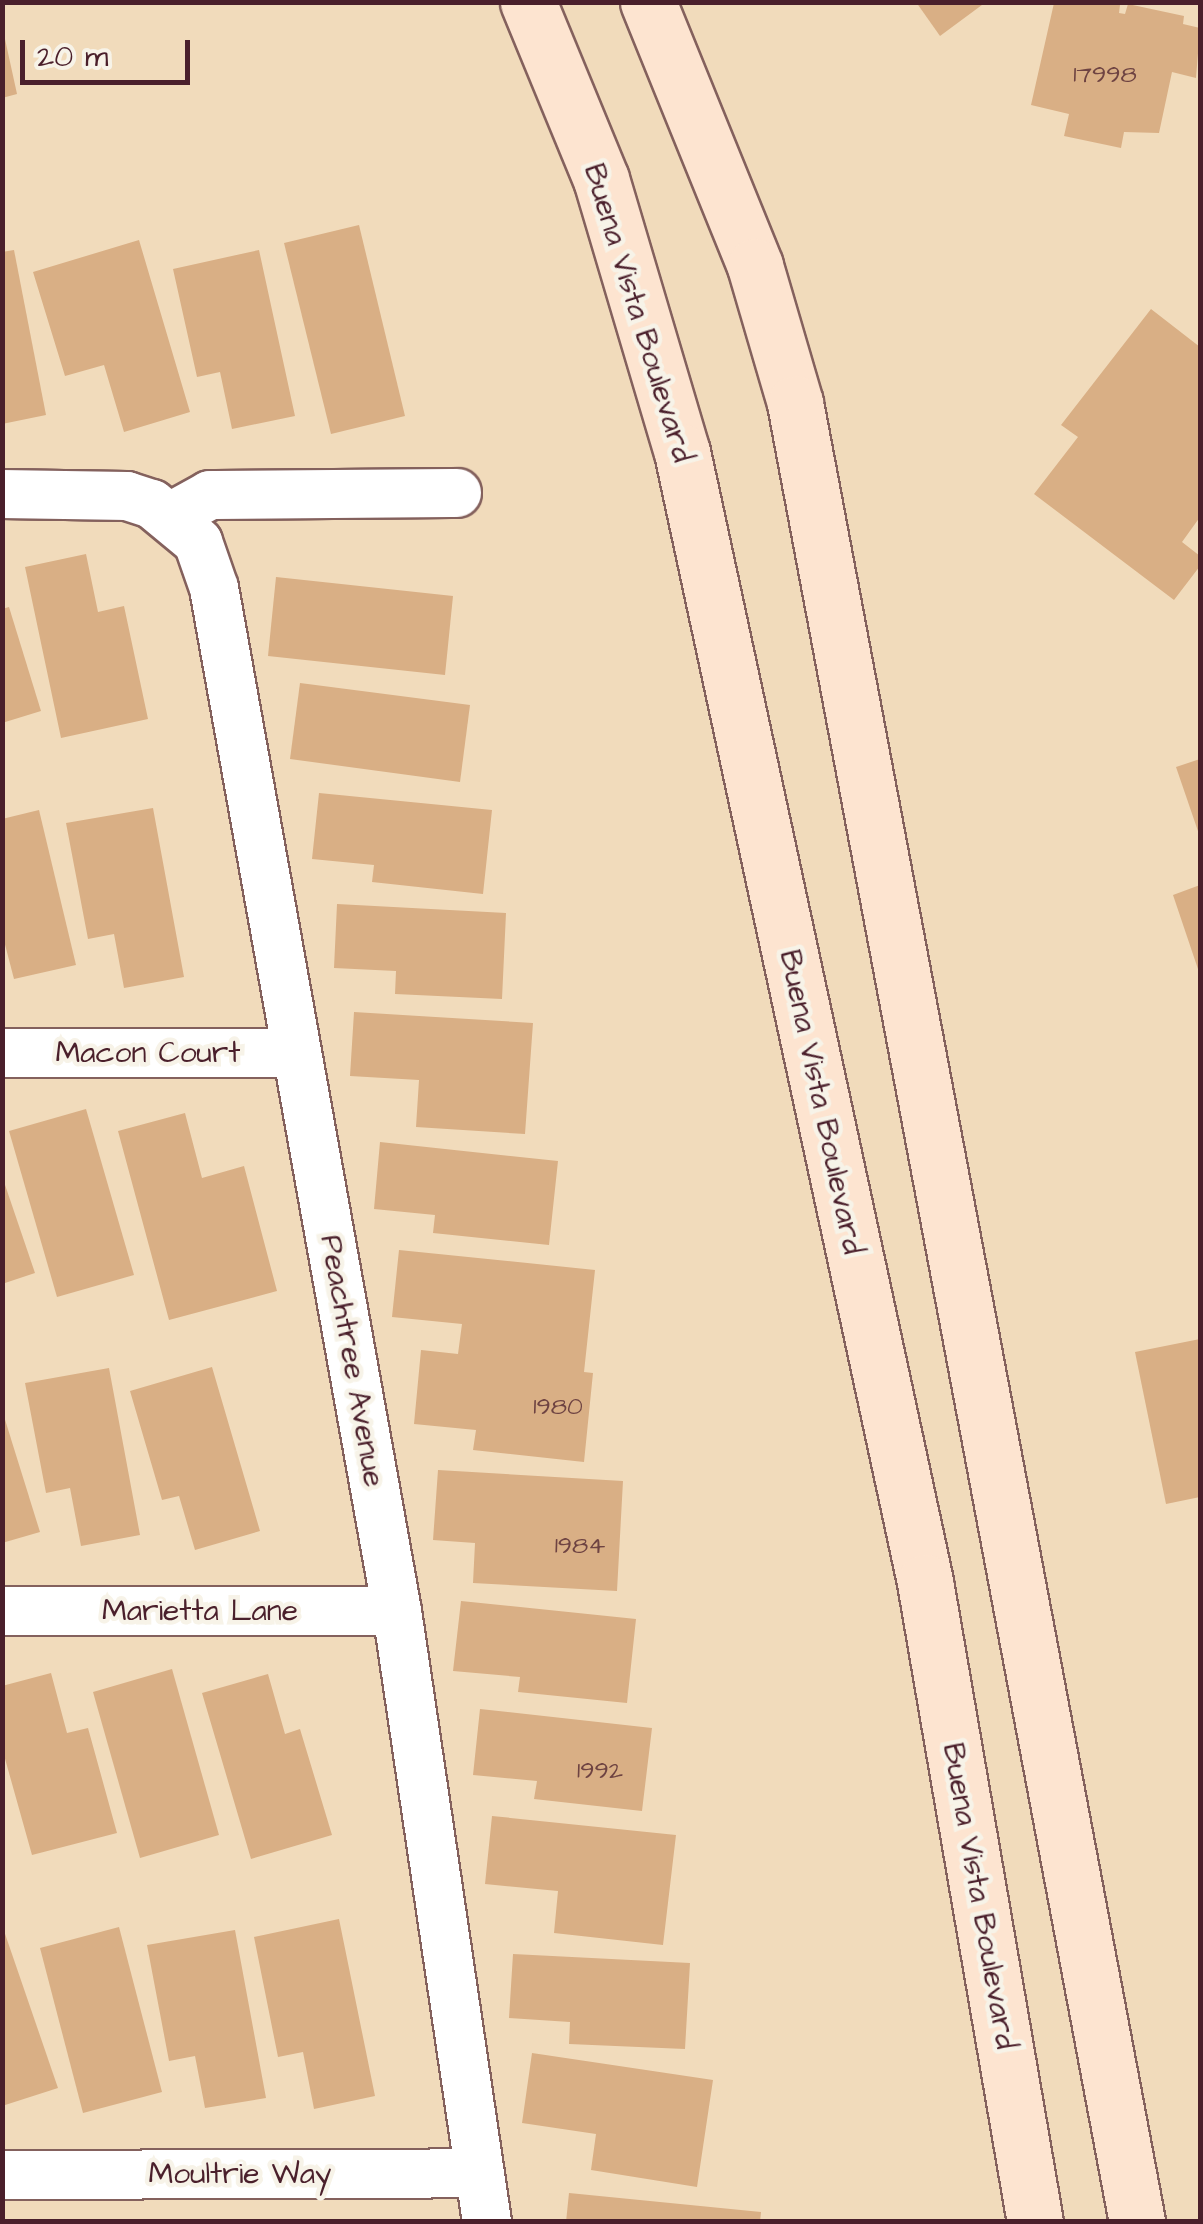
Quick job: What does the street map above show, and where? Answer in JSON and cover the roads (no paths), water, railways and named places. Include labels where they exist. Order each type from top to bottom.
[{"type":"main road","name":"Buena Vista Boulevard","points":[[528,2],[601,179],[682,452],[924,1582],[1035,2222]]},
{"type":"main road","points":[[648,2],[755,266],[795,404],[1136,2222]]},
{"type":"street","points":[[172,516],[210,495],[457,493]]},
{"type":"street","name":"Peachtree Avenue","points":[[2,494],[127,496],[172,516],[198,542],[214,588],[294,1053],[397,1611],[486,2222]]},
{"type":"street","name":"Macon Court","points":[[2,1054],[294,1053]]},
{"type":"street","name":"Marietta Lane","points":[[2,1611],[397,1611]]},
{"type":"street","name":"Moultrie Way","points":[[2,2175],[478,2173]]}]
